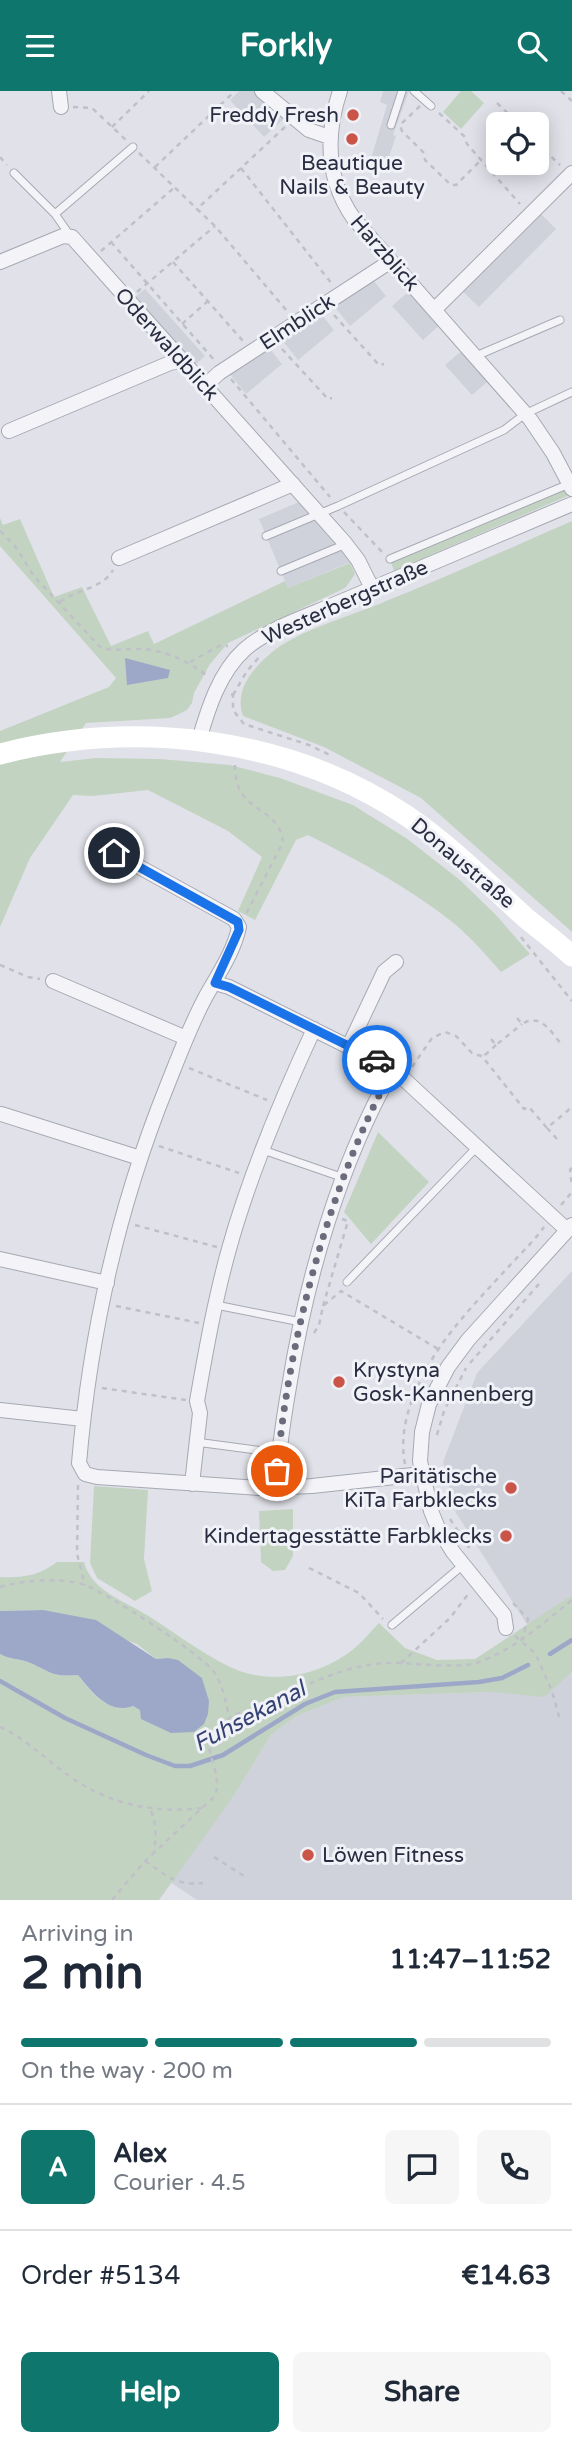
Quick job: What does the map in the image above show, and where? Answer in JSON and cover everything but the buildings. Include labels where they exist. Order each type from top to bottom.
[{"type":"main road","points":[[0,754],[30,747],[104,738],[199,740]]},
{"type":"main road","name":"Donaustraße","points":[[199,740],[239,746],[300,763],[381,799],[450,848],[572,974]]},
{"type":"main road","name":"Donaustraße","points":[[521,924],[572,956]]},
{"type":"street","points":[[59,91],[61,107]]},
{"type":"street","points":[[262,91],[309,130],[329,137]]},
{"type":"street","name":"Harzblick","points":[[340,91],[329,137],[331,167],[343,202],[354,219],[525,414],[568,468],[571,486]]},
{"type":"street","points":[[434,310],[571,174]]},
{"type":"street","points":[[0,262],[63,236],[72,237]]},
{"type":"street","name":"Oderwaldblick","points":[[72,237],[346,544],[358,560],[372,589]]},
{"type":"street","name":"Elmblick","points":[[205,386],[219,373],[391,261]]},
{"type":"street","points":[[9,431],[170,363],[181,361]]},
{"type":"street","points":[[119,558],[293,484]]},
{"type":"street","name":"Westerbergstraße","points":[[199,740],[208,711],[234,660],[256,641],[572,504]]},
{"type":"street","points":[[114,853],[234,919],[239,926],[215,983],[186,1038],[140,1158],[107,1283],[88,1386],[79,1463],[85,1473],[97,1477],[277,1488],[414,1475]]},
{"type":"street","points":[[349,1046],[384,972],[396,962]]},
{"type":"street","points":[[52,981],[186,1038]]},
{"type":"street","points":[[215,983],[229,987],[349,1046],[398,1074],[552,1216],[570,1228],[468,1340],[441,1377],[429,1404],[422,1432],[420,1461],[414,1475],[438,1528],[464,1567],[504,1615],[506,1628]]},
{"type":"street","points":[[192,1484],[200,1413],[197,1401],[229,1250],[279,1104],[314,1029]]},
{"type":"street","points":[[277,1488],[279,1453],[301,1322],[314,1270],[344,1178],[372,1108],[398,1074]]},
{"type":"street","points":[[1,1114],[140,1158]]},
{"type":"street","points":[[0,1259],[107,1283]]},
{"type":"street","points":[[0,1410],[83,1419]]},
{"type":"lane","points":[[391,124],[402,91]]},
{"type":"lane","points":[[414,91],[431,106]]},
{"type":"lane","points":[[55,214],[132,147]]},
{"type":"lane","name":"Oderwaldblick","points":[[14,173],[55,214],[72,237]]},
{"type":"lane","points":[[475,357],[561,320]]},
{"type":"lane","points":[[266,536],[320,515],[504,430],[525,414],[572,392]]},
{"type":"lane","points":[[390,559],[571,486]]},
{"type":"lane","points":[[281,571],[346,544]]},
{"type":"lane","points":[[347,1282],[477,1147]]},
{"type":"lane","points":[[263,1150],[344,1178]]},
{"type":"lane","points":[[216,1305],[301,1322]]},
{"type":"lane","points":[[196,1442],[279,1453]]},
{"type":"lane","points":[[392,1625],[464,1567]]},
{"type":"path","points":[[112,127],[149,91]]},
{"type":"path","points":[[155,167],[235,91]]},
{"type":"path","points":[[561,91],[572,101]]},
{"type":"path","points":[[497,103],[506,112]]},
{"type":"path","points":[[414,111],[400,125],[401,131],[451,185],[456,185],[481,160]]},
{"type":"path","points":[[439,113],[464,136],[467,144],[530,215]]},
{"type":"path","points":[[294,117],[197,209],[215,226],[296,323]]},
{"type":"path","points":[[414,143],[418,139]]},
{"type":"path","points":[[549,154],[571,174]]},
{"type":"path","points":[[437,171],[442,166]]},
{"type":"path","points":[[241,168],[340,294]]},
{"type":"path","points":[[91,259],[175,187]]},
{"type":"path","points":[[128,300],[215,226]]},
{"type":"path","points":[[173,262],[252,352]]},
{"type":"path","points":[[182,324],[208,301]]},
{"type":"path","points":[[325,304],[359,339],[379,365],[384,364]]},
{"type":"path","points":[[272,338],[307,373],[328,400],[332,398]]},
{"type":"path","points":[[338,506],[390,559]]},
{"type":"path","points":[[0,531],[15,546],[33,575],[99,646],[106,650],[138,649],[190,662],[233,695],[233,710],[244,724]]},
{"type":"path","points":[[59,603],[66,597],[107,579],[119,558]]},
{"type":"path","points":[[236,761],[235,780],[238,789],[257,809],[275,821],[282,833],[283,842],[239,926]]},
{"type":"path","points":[[521,924],[572,1001]]},
{"type":"path","points":[[0,965],[28,977],[52,981]]},
{"type":"path","points":[[517,1018],[522,1024]]},
{"type":"path","points":[[484,1057],[522,1024],[531,1020],[541,1022],[561,1044]]},
{"type":"path","points":[[398,1074],[420,1058],[423,1047],[432,1038],[445,1032],[456,1036],[472,1053],[484,1057],[524,1109],[529,1107],[557,1139]]},
{"type":"path","points":[[491,1039],[496,1045]]},
{"type":"path","points":[[176,1063],[279,1104]]},
{"type":"path","points":[[547,1128],[572,1107]]},
{"type":"path","points":[[146,1142],[253,1177]]},
{"type":"path","points":[[569,1168],[572,1185]]},
{"type":"path","points":[[414,1475],[404,1458],[404,1437],[407,1415],[416,1388],[438,1349],[572,1192]]},
{"type":"path","points":[[312,1335],[319,1325],[348,1221],[331,1215]]},
{"type":"path","points":[[122,1222],[229,1250]]},
{"type":"path","points":[[437,1435],[454,1387],[468,1364],[547,1275]]},
{"type":"path","points":[[323,1306],[341,1291],[438,1349]]},
{"type":"path","points":[[103,1303],[211,1325]]},
{"type":"path","points":[[88,1386],[197,1401]]},
{"type":"path","points":[[82,1469],[78,1486],[76,1545],[85,1585]]},
{"type":"path","points":[[449,1517],[464,1567],[463,1587],[492,1599]]},
{"type":"path","points":[[309,1568],[359,1593],[392,1625]]},
{"type":"path","points":[[0,1587],[42,1580],[85,1585],[128,1610],[205,1662],[219,1681],[229,1718]]},
{"type":"path","points":[[401,1663],[450,1618],[470,1591]]},
{"type":"path","points":[[507,1596],[528,1619],[521,1642]]},
{"type":"path","points":[[112,1900],[145,1861],[215,1796],[218,1788],[217,1771],[208,1747],[229,1718],[336,1674],[366,1665],[477,1664],[521,1642],[528,1633],[572,1600]]},
{"type":"path","points":[[521,1642],[535,1653],[552,1691],[560,1720]]},
{"type":"path","points":[[0,1727],[40,1752],[72,1778],[125,1804],[167,1811],[202,1808]]},
{"type":"path","points":[[150,1809],[155,1820],[154,1852]]},
{"type":"path","points":[[214,1857],[244,1877]]},
{"type":"path","points":[[145,1861],[177,1882],[203,1883]]},
{"type":"shaded area","points":[[239,91],[262,91],[289,114],[264,137],[230,100]]},
{"type":"shaded area","points":[[383,91],[409,91],[393,135],[396,136],[386,166],[370,162],[387,105],[380,102]]},
{"type":"shaded area","points":[[535,208],[556,229],[479,307],[458,287]]},
{"type":"shaded area","points":[[369,275],[386,296],[350,326],[330,301]]},
{"type":"shaded area","points":[[414,287],[444,321],[423,340],[392,306]]},
{"type":"shaded area","points":[[145,289],[205,356],[190,370],[129,302]]},
{"type":"shaded area","points":[[317,309],[334,330],[298,360],[278,335]]},
{"type":"shaded area","points":[[265,343],[282,364],[246,394],[226,369]]},
{"type":"shaded area","points":[[466,347],[493,377],[472,395],[445,365]]},
{"type":"shaded area","points":[[306,499],[358,559],[288,588],[259,519]]},
{"type":"shaded area","name":"Paritätische KiTa Farbklecks","points":[[572,1271],[572,1595],[528,1626],[456,1513],[443,1462],[477,1373]]},
{"type":"shaded area","points":[[572,1672],[572,1900],[197,1900],[170,1882],[235,1794],[271,1735],[295,1717],[344,1697],[492,1692],[561,1680]]},
{"type":"green space","points":[[461,91],[471,91],[484,103],[461,129],[443,112]]},
{"type":"green space","points":[[570,484],[572,494],[394,571],[390,559]]},
{"type":"green space","points":[[0,518],[3,525],[20,519],[54,597],[82,587],[111,646],[148,631],[154,644],[285,581],[288,588],[350,563],[355,574],[346,587],[228,643],[210,664],[187,710],[170,718],[86,723],[60,762],[96,758],[160,759],[230,765],[280,778],[353,805],[406,838],[460,880],[497,916],[530,954],[501,972],[456,925],[421,899],[385,876],[308,835],[296,840],[255,920],[238,911],[262,857],[228,831],[148,790],[93,796],[73,795],[30,858],[0,927],[0,731],[109,687],[116,678],[0,546]]},
{"type":"green space","points":[[572,521],[572,932],[421,798],[324,747],[243,716],[241,698],[246,681],[257,666],[294,638],[428,584]]},
{"type":"green space","points":[[378,1132],[429,1182],[371,1244],[344,1212]]},
{"type":"green space","points":[[94,1486],[148,1490],[144,1559],[152,1591],[135,1601],[97,1578],[90,1563]]},
{"type":"green space","points":[[293,1509],[293,1556],[285,1570],[273,1571],[261,1562],[259,1511]]},
{"type":"green space","points":[[57,1562],[84,1562],[94,1580],[110,1594],[228,1666],[261,1676],[296,1675],[328,1665],[357,1646],[379,1623],[405,1648],[437,1660],[475,1659],[572,1595],[572,1672],[544,1697],[492,1692],[344,1697],[295,1717],[271,1735],[235,1794],[159,1900],[0,1900],[0,1654],[56,1674],[78,1675],[101,1700],[116,1707],[133,1706],[140,1710],[205,1689],[202,1678],[168,1658],[156,1659],[137,1644],[43,1610],[0,1611],[0,1577],[30,1575]]},
{"type":"water","points":[[125,658],[170,670],[168,678],[127,685]]},
{"type":"water","points":[[43,1610],[96,1620],[156,1659],[178,1660],[202,1678],[209,1701],[204,1724],[194,1732],[171,1733],[141,1719],[140,1710],[133,1706],[124,1708],[109,1705],[95,1695],[78,1675],[56,1674],[0,1654],[0,1611]]},
{"type":"waterway","name":"Fuhsekanal","points":[[550,1654],[572,1640]]},
{"type":"waterway","name":"Fuhsekanal","points":[[0,1681],[65,1718],[146,1755],[175,1766],[190,1766],[223,1755],[305,1704],[335,1692],[479,1682],[502,1678],[528,1665]]},
{"type":"way so far","points":[[277,1471],[302,1317],[324,1235],[372,1108],[393,1069],[377,1060]]},
{"type":"place","name":"Freddy Fresh","points":[[353,115]]},
{"type":"place","name":"Beautique Nails & Beauty","points":[[352,139]]},
{"type":"place","name":"Krystyna Gosk-Kannenberg","points":[[339,1382]]},
{"type":"place","name":"Paritätische KiTa Farbklecks","points":[[511,1488]]},
{"type":"place","name":"Kindertagesstätte Farbklecks","points":[[506,1536]]},
{"type":"place","name":"Löwen Fitness","points":[[308,1855]]},
{"type":"route","points":[[114,853],[238,922],[239,930],[215,983],[229,987],[377,1060]]}]
